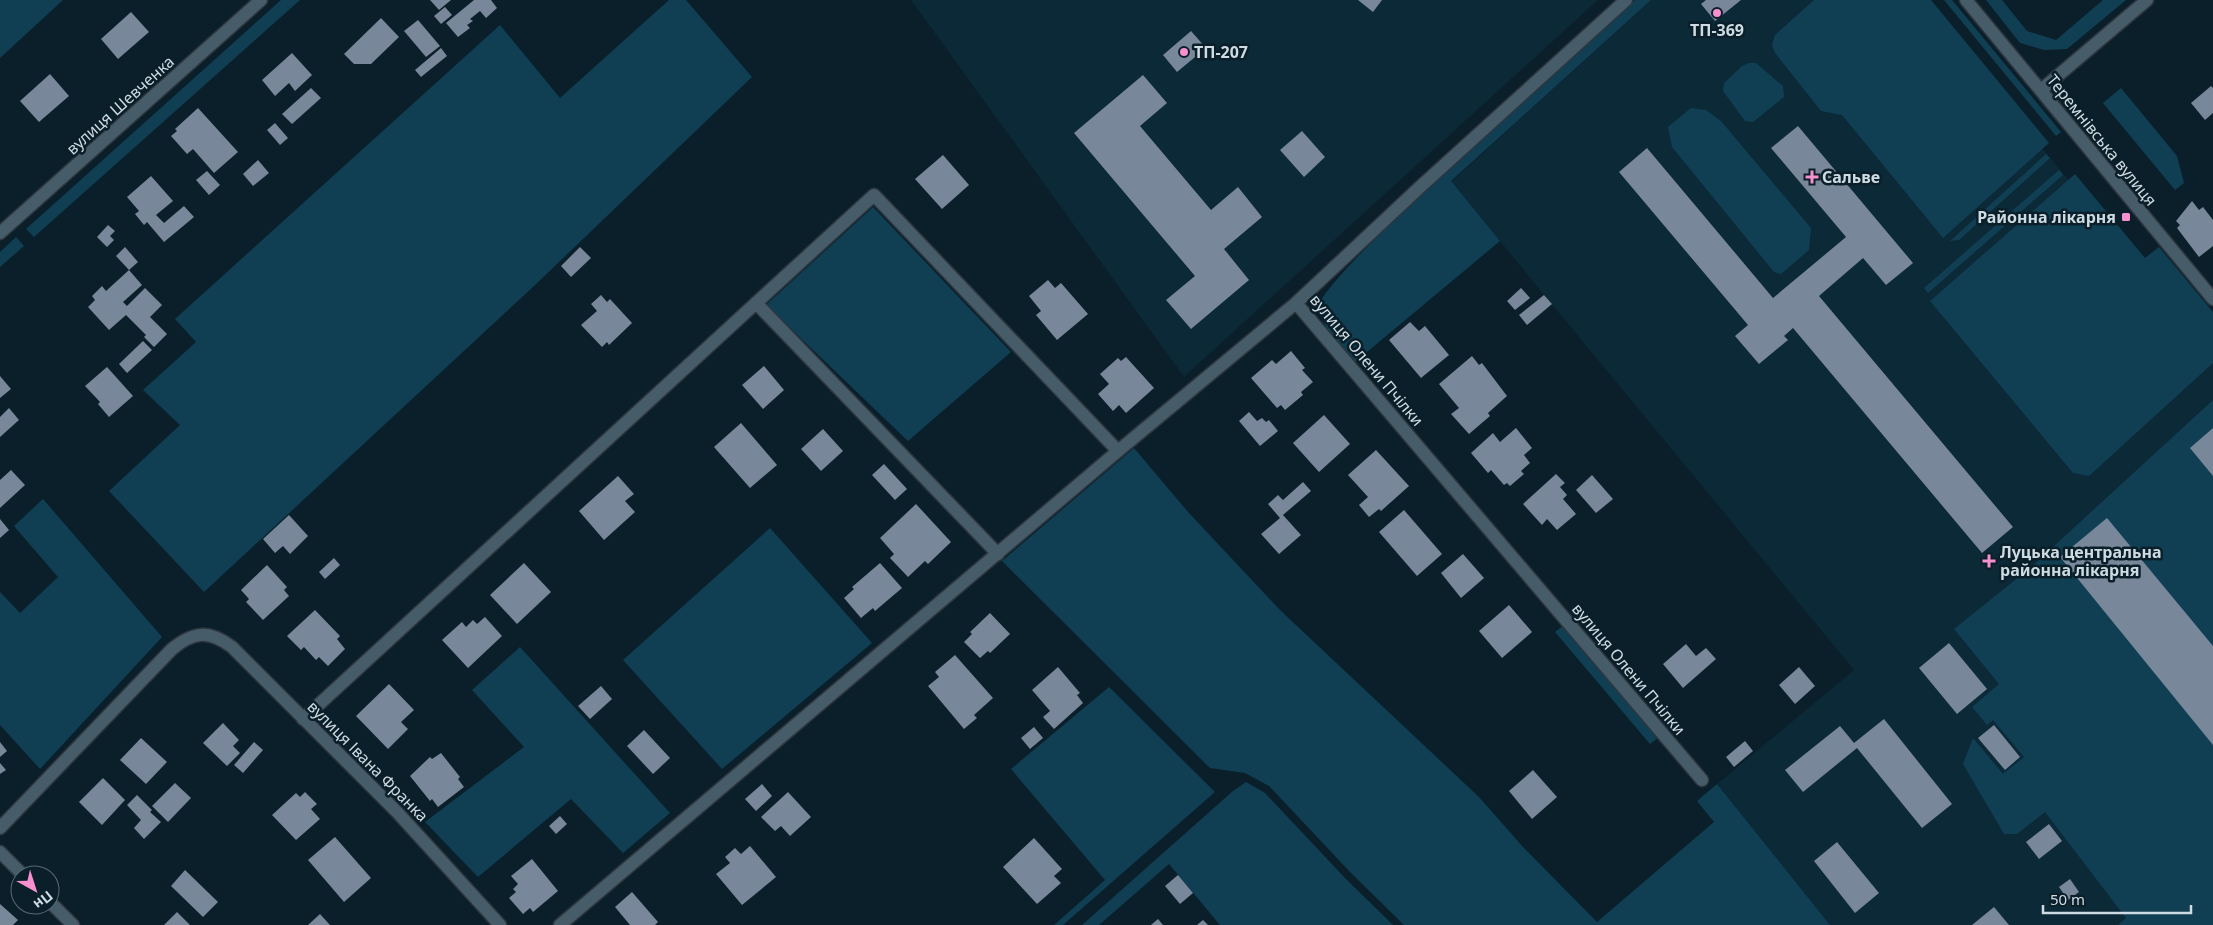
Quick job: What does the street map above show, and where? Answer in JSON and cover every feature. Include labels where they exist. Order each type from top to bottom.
[{"type":"street","name":"вулиця Шевченка","points":[[0,233],[261,0]]},
{"type":"street","name":"вулиця Олени Пчілки","points":[[1626,0],[1420,187],[1296,303],[1702,780]]},
{"type":"street","name":"Теремнівська вулиця","points":[[1966,0],[2213,300]]},
{"type":"street","points":[[2041,90],[2147,0]]},
{"type":"street","points":[[303,719],[874,195],[1118,451]]},
{"type":"street","points":[[756,303],[998,554]]},
{"type":"street","points":[[560,925],[1118,451],[1296,303]]},
{"type":"street","name":"вулиця Івана Франка","points":[[0,828],[172,649],[185,639],[203,634],[220,639],[232,648],[397,812],[500,925]]},
{"type":"street","points":[[0,852],[13,865]]},
{"type":"street","points":[[60,912],[73,925]]},
{"type":"shaded area","points":[[0,0],[63,0],[0,58]]},
{"type":"shaded area","points":[[281,0],[300,0],[34,237],[26,229]]},
{"type":"shaded area","points":[[669,0],[686,0],[752,77],[534,286],[204,592],[109,491],[180,425],[143,390],[196,342],[175,319],[500,25],[560,98]]},
{"type":"shaded area","points":[[911,0],[1598,0],[1184,377]]},
{"type":"shaded area","points":[[1635,0],[1651,0],[1451,181],[1500,241],[1355,362],[1322,320],[1319,306],[1332,286],[1364,250],[1409,206],[1517,105]]},
{"type":"shaded area","name":"Луцька центральна районна лікарня","points":[[1651,0],[1919,0],[2213,354],[2213,846],[2118,925],[1830,925],[1717,784],[1854,670],[1451,182]]},
{"type":"shaded area","points":[[1814,0],[1931,0],[2049,143],[1943,238],[1842,115],[1821,111],[1775,53],[1772,45],[1775,35]]},
{"type":"shaded area","points":[[1944,0],[1952,0],[2061,132],[2056,136]]},
{"type":"shaded area","points":[[1986,0],[2002,0],[2027,31],[2056,40],[2103,0],[2126,0],[2067,49],[2044,50],[2020,43]]},
{"type":"shaded area","points":[[1756,63],[1783,86],[1784,97],[1753,122],[1745,121],[1723,91],[1724,83],[1742,66]]},
{"type":"shaded area","points":[[2121,88],[2177,156],[2184,183],[2175,190],[2103,103]]},
{"type":"shaded area","points":[[1691,108],[1706,110],[1721,121],[1811,228],[1809,250],[1781,274],[1774,272],[1672,147],[1668,127]]},
{"type":"shaded area","points":[[2046,154],[2050,158],[1959,240],[1950,241]]},
{"type":"shaded area","points":[[2059,170],[2063,175],[1928,293],[1924,288]]},
{"type":"shaded area","points":[[2075,174],[2145,258],[2159,247],[2213,312],[2213,363],[2089,476],[2073,473],[1930,301]]},
{"type":"shaded area","points":[[873,207],[1011,352],[908,441],[766,305]]},
{"type":"shaded area","points":[[16,237],[24,246],[0,267],[0,252]]},
{"type":"shaded area","points":[[2213,400],[2213,925],[2118,925],[2126,918],[2045,812],[2017,834],[2004,834],[1963,764],[1973,738],[2003,774],[2024,757],[1993,720],[1987,725],[1972,707],[1999,684],[1954,629],[2030,568]]},
{"type":"shaded area","points":[[1134,448],[1188,512],[1281,611],[1479,797],[1523,847],[1597,922],[1714,822],[1697,801],[1717,784],[1830,925],[1404,925],[1351,873],[1269,786],[1245,773],[1210,768],[1002,561]]},
{"type":"shaded area","points":[[43,499],[162,637],[40,769],[0,725],[0,592],[20,613],[58,577],[14,526]]},
{"type":"shaded area","points":[[770,528],[872,643],[722,769],[623,660]]},
{"type":"shaded area","points":[[1564,625],[1659,737],[1650,744],[1555,632]]},
{"type":"shaded area","points":[[520,647],[670,813],[623,853],[571,799],[478,877],[425,822],[524,747],[472,690]]},
{"type":"shaded area","points":[[1109,687],[1215,792],[1063,925],[1054,925],[1105,880],[1011,769]]},
{"type":"shaded area","points":[[1246,782],[1265,793],[1345,878],[1393,925],[1220,925],[1169,864],[1099,925],[1082,925],[1233,791]]},
{"type":"building","points":[[430,0],[451,0],[439,10]]},
{"type":"building","points":[[474,0],[491,0],[497,8],[486,18],[480,11],[470,19],[473,21],[467,25],[470,28],[458,37],[446,23]]},
{"type":"building","points":[[1358,0],[1382,0],[1373,12]]},
{"type":"building","name":"ТП-369","points":[[1706,0],[1741,0],[1715,21],[1701,4]]},
{"type":"building","points":[[445,7],[452,15],[441,24],[434,16]]},
{"type":"building","points":[[131,12],[149,32],[118,59],[101,39]]},
{"type":"building","points":[[381,18],[399,37],[371,64],[354,64],[344,54]]},
{"type":"building","points":[[418,20],[440,46],[426,57],[404,31]]},
{"type":"building","name":"ТП-207","points":[[1191,31],[1206,48],[1177,72],[1163,55]]},
{"type":"building","points":[[441,48],[447,56],[421,77],[415,70]]},
{"type":"building","points":[[292,53],[312,75],[295,91],[289,83],[275,96],[262,80]]},
{"type":"building","points":[[50,74],[69,96],[39,122],[20,101]]},
{"type":"building","points":[[1143,75],[1167,103],[1140,126],[1211,210],[1238,187],[1262,217],[1224,249],[1249,280],[1191,329],[1166,300],[1195,276],[1074,133]]},
{"type":"building","points":[[2211,86],[2213,88],[2213,113],[2205,120],[2191,103]]},
{"type":"building","points":[[311,88],[321,98],[292,124],[282,114]]},
{"type":"building","points":[[198,108],[238,152],[214,173],[193,149],[187,154],[171,136],[177,131],[175,129]]},
{"type":"building","points":[[275,123],[288,138],[280,145],[267,130]]},
{"type":"building","points":[[1798,126],[1913,263],[1886,285],[1863,258],[1819,296],[2013,527],[1982,553],[1793,328],[1784,336],[1788,340],[1759,364],[1735,336],[1748,325],[1619,172],[1647,148],[1773,298],[1846,237],[1771,148]]},
{"type":"building","points":[[1302,131],[1325,157],[1304,177],[1280,150]]},
{"type":"building","points":[[943,155],[969,185],[942,209],[915,179]]},
{"type":"building","points":[[258,160],[269,173],[253,186],[243,174]]},
{"type":"building","points":[[207,171],[220,185],[209,195],[196,180]]},
{"type":"building","points":[[151,176],[173,201],[156,215],[164,223],[184,206],[194,217],[164,242],[147,222],[144,225],[135,214],[139,211],[127,197]]},
{"type":"building","points":[[2192,201],[2199,210],[2203,207],[2213,220],[2213,246],[2199,257],[2177,228],[2180,225],[2176,221]]},
{"type":"building","points":[[108,225],[115,231],[110,236],[114,240],[107,247],[97,237]]},
{"type":"building","points":[[125,247],[138,262],[129,270],[116,256]]},
{"type":"building","points":[[580,247],[591,258],[571,277],[561,266]]},
{"type":"building","points":[[129,270],[142,285],[123,302],[127,306],[145,288],[162,305],[150,317],[167,334],[154,347],[144,337],[146,335],[126,315],[109,330],[88,307],[95,300],[92,296],[102,286],[106,291]]},
{"type":"building","points":[[1048,280],[1055,288],[1061,283],[1088,314],[1057,340],[1036,315],[1041,311],[1029,296]]},
{"type":"building","points":[[1521,288],[1530,298],[1515,310],[1507,301]]},
{"type":"building","points":[[601,295],[607,302],[610,299],[632,323],[609,345],[607,342],[602,347],[581,325],[597,311],[591,304]]},
{"type":"building","points":[[1544,295],[1552,304],[1527,325],[1519,315]]},
{"type":"building","points":[[1410,322],[1419,331],[1425,326],[1449,355],[1421,378],[1389,340]]},
{"type":"building","points":[[143,341],[152,350],[127,373],[119,364]]},
{"type":"building","points":[[1291,351],[1305,368],[1302,370],[1313,382],[1301,392],[1303,395],[1285,410],[1281,405],[1277,408],[1251,378],[1272,360],[1276,364]]},
{"type":"building","points":[[1472,356],[1479,365],[1482,363],[1507,396],[1488,413],[1490,416],[1469,434],[1451,414],[1459,408],[1439,384]]},
{"type":"building","points":[[1126,357],[1154,388],[1126,413],[1119,405],[1113,411],[1098,394],[1109,384],[1100,374],[1118,358],[1121,361]]},
{"type":"building","points":[[764,366],[784,390],[763,409],[742,385]]},
{"type":"building","points":[[107,367],[133,396],[109,417],[98,404],[100,402],[85,386]]},
{"type":"building","points":[[0,376],[11,389],[0,398]]},
{"type":"building","points":[[9,408],[19,420],[0,437],[0,417]]},
{"type":"building","points":[[1249,412],[1257,421],[1262,418],[1266,422],[1269,420],[1278,431],[1260,446],[1239,421]]},
{"type":"building","points":[[1324,415],[1350,444],[1319,472],[1293,443]]},
{"type":"building","points":[[741,423],[777,465],[750,488],[714,447]]},
{"type":"building","points":[[1516,428],[1532,448],[1524,455],[1530,463],[1521,471],[1524,474],[1510,486],[1507,483],[1504,485],[1491,470],[1488,473],[1471,453],[1493,433],[1500,442]]},
{"type":"building","points":[[2213,428],[2213,476],[2190,448]]},
{"type":"building","points":[[823,429],[843,451],[821,471],[801,449]]},
{"type":"building","points":[[1376,450],[1409,486],[1381,511],[1379,509],[1369,517],[1359,505],[1368,497],[1348,475]]},
{"type":"building","points":[[884,464],[907,489],[895,500],[872,475]]},
{"type":"building","points":[[11,470],[25,485],[0,508],[0,480]]},
{"type":"building","points":[[1556,474],[1565,483],[1560,487],[1567,495],[1563,499],[1576,514],[1557,530],[1547,519],[1542,525],[1523,504]]},
{"type":"building","points":[[1592,475],[1613,499],[1596,513],[1576,490]]},
{"type":"building","points":[[618,476],[634,494],[625,501],[635,512],[604,540],[579,511]]},
{"type":"building","points":[[1303,482],[1311,491],[1283,515],[1301,535],[1279,554],[1261,534],[1280,518],[1268,504],[1278,495],[1283,500]]},
{"type":"building","points":[[916,504],[951,542],[928,564],[925,561],[908,577],[890,558],[894,554],[880,538]]},
{"type":"building","points":[[1404,510],[1442,554],[1417,576],[1379,532]]},
{"type":"building","points":[[289,515],[308,536],[290,554],[283,546],[275,553],[263,539]]},
{"type":"building","points":[[2107,518],[2213,646],[2213,745],[2060,557]]},
{"type":"building","points":[[0,519],[9,530],[0,538]]},
{"type":"building","points":[[1463,554],[1484,578],[1461,598],[1441,573]]},
{"type":"building","points":[[334,558],[340,565],[325,579],[319,572]]},
{"type":"building","points":[[524,563],[551,592],[517,624],[490,595]]},
{"type":"building","points":[[880,563],[902,588],[875,611],[873,608],[861,618],[844,598],[854,589],[852,587]]},
{"type":"building","points":[[267,565],[287,587],[284,590],[289,596],[263,620],[246,602],[249,599],[241,590]]},
{"type":"building","points":[[1509,605],[1532,632],[1502,658],[1479,631]]},
{"type":"building","points":[[315,610],[340,636],[337,639],[345,649],[328,666],[319,657],[316,660],[304,647],[301,650],[287,636]]},
{"type":"building","points":[[990,613],[1010,634],[990,653],[988,651],[980,658],[964,642],[972,634],[970,632]]},
{"type":"building","points":[[485,617],[502,636],[468,668],[442,640],[462,622],[466,627],[473,620],[477,624]]},
{"type":"building","points":[[1949,643],[1987,689],[1957,714],[1919,668]]},
{"type":"building","points":[[1686,644],[1696,656],[1706,648],[1716,659],[1683,688],[1663,664]]},
{"type":"building","points":[[955,655],[993,698],[974,715],[977,718],[964,729],[928,686],[939,677],[935,672]]},
{"type":"building","points":[[1058,667],[1080,693],[1077,695],[1083,703],[1054,729],[1043,717],[1050,711],[1032,690]]},
{"type":"building","points":[[1799,667],[1815,686],[1795,704],[1779,685]]},
{"type":"building","points":[[389,684],[414,710],[401,722],[408,729],[388,749],[356,716]]},
{"type":"building","points":[[601,686],[612,699],[590,719],[578,706]]},
{"type":"building","points":[[1884,719],[1952,804],[1922,828],[1857,748],[1803,792],[1785,770],[1840,726],[1854,743]]},
{"type":"building","points":[[223,723],[239,740],[233,746],[240,753],[227,766],[203,743]]},
{"type":"building","points":[[1994,725],[2020,757],[2005,770],[1978,738]]},
{"type":"building","points":[[1034,727],[1043,738],[1030,749],[1021,738]]},
{"type":"building","points":[[644,730],[670,758],[653,774],[627,746]]},
{"type":"building","points":[[141,738],[167,762],[146,784],[120,760]]},
{"type":"building","points":[[1745,741],[1753,751],[1734,767],[1726,757]]},
{"type":"building","points":[[0,742],[7,751],[0,757]]},
{"type":"building","points":[[254,742],[263,750],[243,773],[234,765]]},
{"type":"building","points":[[441,753],[460,777],[458,779],[464,787],[438,807],[432,799],[430,801],[410,776],[430,757],[432,759]]},
{"type":"building","points":[[0,763],[6,770],[0,774]]},
{"type":"building","points":[[1533,770],[1557,797],[1532,819],[1509,791]]},
{"type":"building","points":[[103,778],[125,800],[102,825],[79,802]]},
{"type":"building","points":[[175,783],[191,798],[168,822],[152,806]]},
{"type":"building","points":[[762,784],[772,796],[756,811],[745,799]]},
{"type":"building","points":[[305,792],[317,804],[311,809],[320,819],[296,840],[272,815],[296,793],[300,797]]},
{"type":"building","points":[[788,792],[811,817],[790,836],[781,826],[775,831],[761,817]]},
{"type":"building","points":[[137,795],[152,810],[150,812],[161,822],[144,839],[134,828],[141,820],[127,805]]},
{"type":"building","points":[[560,816],[567,824],[556,834],[549,826]]},
{"type":"building","points":[[2049,824],[2062,841],[2039,859],[2026,842]]},
{"type":"building","points":[[335,837],[371,878],[344,902],[308,860]]},
{"type":"building","points":[[1034,838],[1062,869],[1054,876],[1061,883],[1037,904],[1003,867]]},
{"type":"building","points":[[1837,842],[1879,893],[1855,913],[1814,861]]},
{"type":"building","points":[[750,846],[776,877],[742,905],[716,874],[730,863],[725,857],[735,848],[741,854]]},
{"type":"building","points":[[532,859],[558,891],[533,912],[530,908],[523,914],[509,898],[516,892],[513,889],[518,884],[511,876]]},
{"type":"building","points":[[185,870],[218,902],[203,917],[171,886]]},
{"type":"building","points":[[1178,875],[1193,893],[1180,904],[1165,886]]},
{"type":"building","points":[[2070,879],[2079,892],[2068,900],[2059,887]]},
{"type":"building","points":[[632,892],[658,922],[655,925],[630,925],[615,907]]},
{"type":"building","points":[[0,904],[10,915],[18,920],[13,925],[0,925]]},
{"type":"building","points":[[1994,907],[2009,925],[1972,925]]},
{"type":"building","points":[[177,912],[190,925],[164,925]]},
{"type":"building","points":[[320,914],[330,925],[308,925]]},
{"type":"building","points":[[1158,919],[1163,925],[1151,925]]},
{"type":"building","points":[[1203,920],[1208,925],[1197,925]]},
{"type":"place","name":"ТП-369","points":[[1717,13]]},
{"type":"place","name":"ТП-207","points":[[1184,52]]},
{"type":"place","name":"Сальве","points":[[1812,177]]},
{"type":"place","name":"Районна лікарня","points":[[2126,217]]},
{"type":"place","name":"Луцька центральна районна лікарня","points":[[1989,561]]}]
